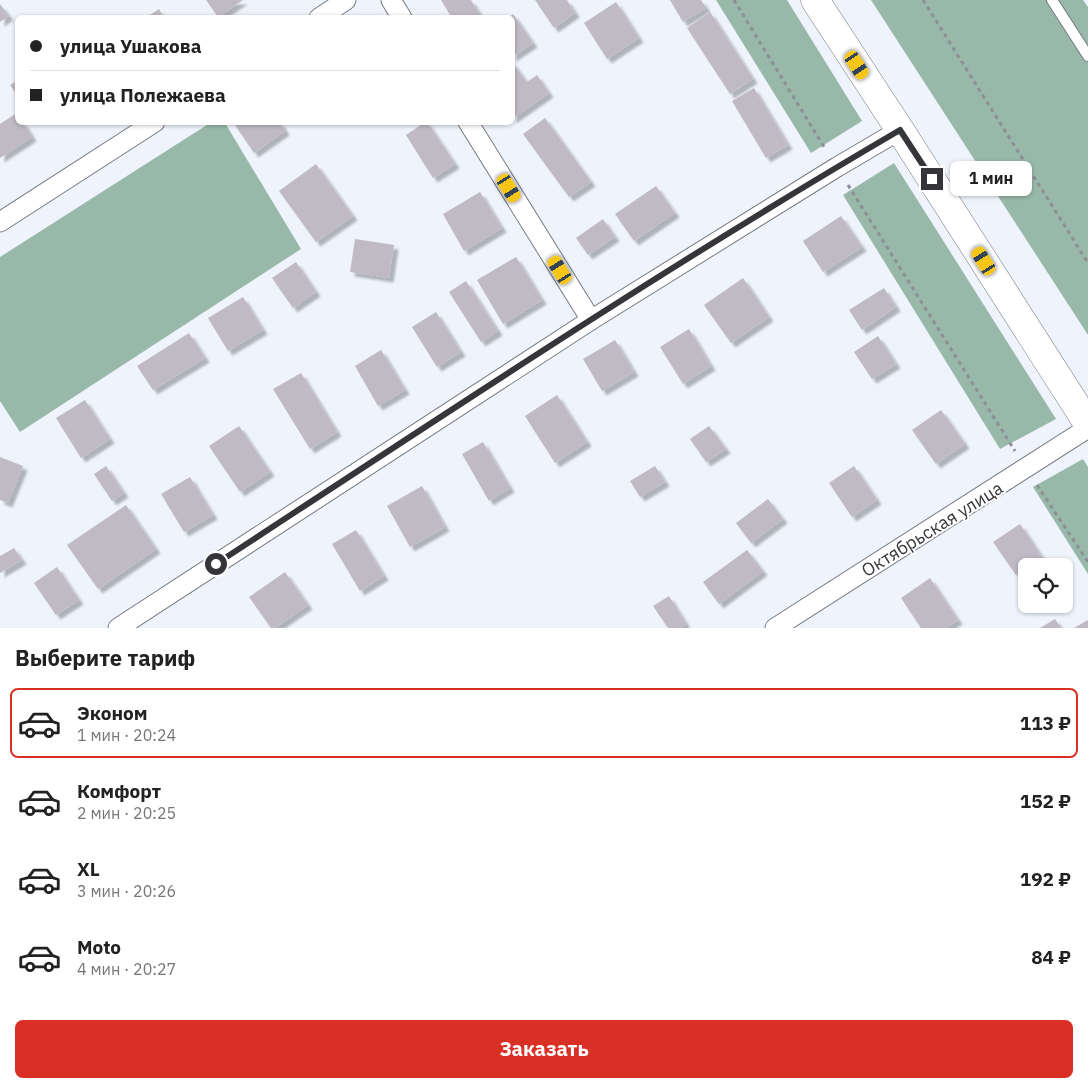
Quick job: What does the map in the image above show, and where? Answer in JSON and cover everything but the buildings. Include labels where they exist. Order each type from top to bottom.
[{"type":"main road","points":[[815,0],[1088,426]]},
{"type":"street","points":[[324,15],[346,0]]},
{"type":"street","points":[[391,0],[400,15]]},
{"type":"street","points":[[0,222],[150,125]]},
{"type":"street","points":[[470,125],[591,320]]},
{"type":"street","points":[[118,628],[591,320],[900,130]]},
{"type":"street","name":"Октябрьская улица","points":[[775,628],[1026,469],[1088,426]]},
{"type":"lane","points":[[1052,0],[1088,56]]},
{"type":"path","points":[[734,0],[1026,469],[1088,562]]},
{"type":"path","points":[[923,0],[1088,263]]},
{"type":"green space","points":[[716,0],[787,0],[862,121],[811,153]]},
{"type":"green space","points":[[871,0],[1083,0],[1088,7],[1088,335]]},
{"type":"green space","points":[[207,125],[226,125],[301,249],[20,432],[0,401],[0,257]]},
{"type":"green space","points":[[894,163],[1056,419],[1000,449],[843,195]]},
{"type":"green space","points":[[1083,459],[1088,467],[1088,574],[1033,487]]},
{"type":"route","points":[[216,564],[591,320],[900,130],[932,179]]}]
